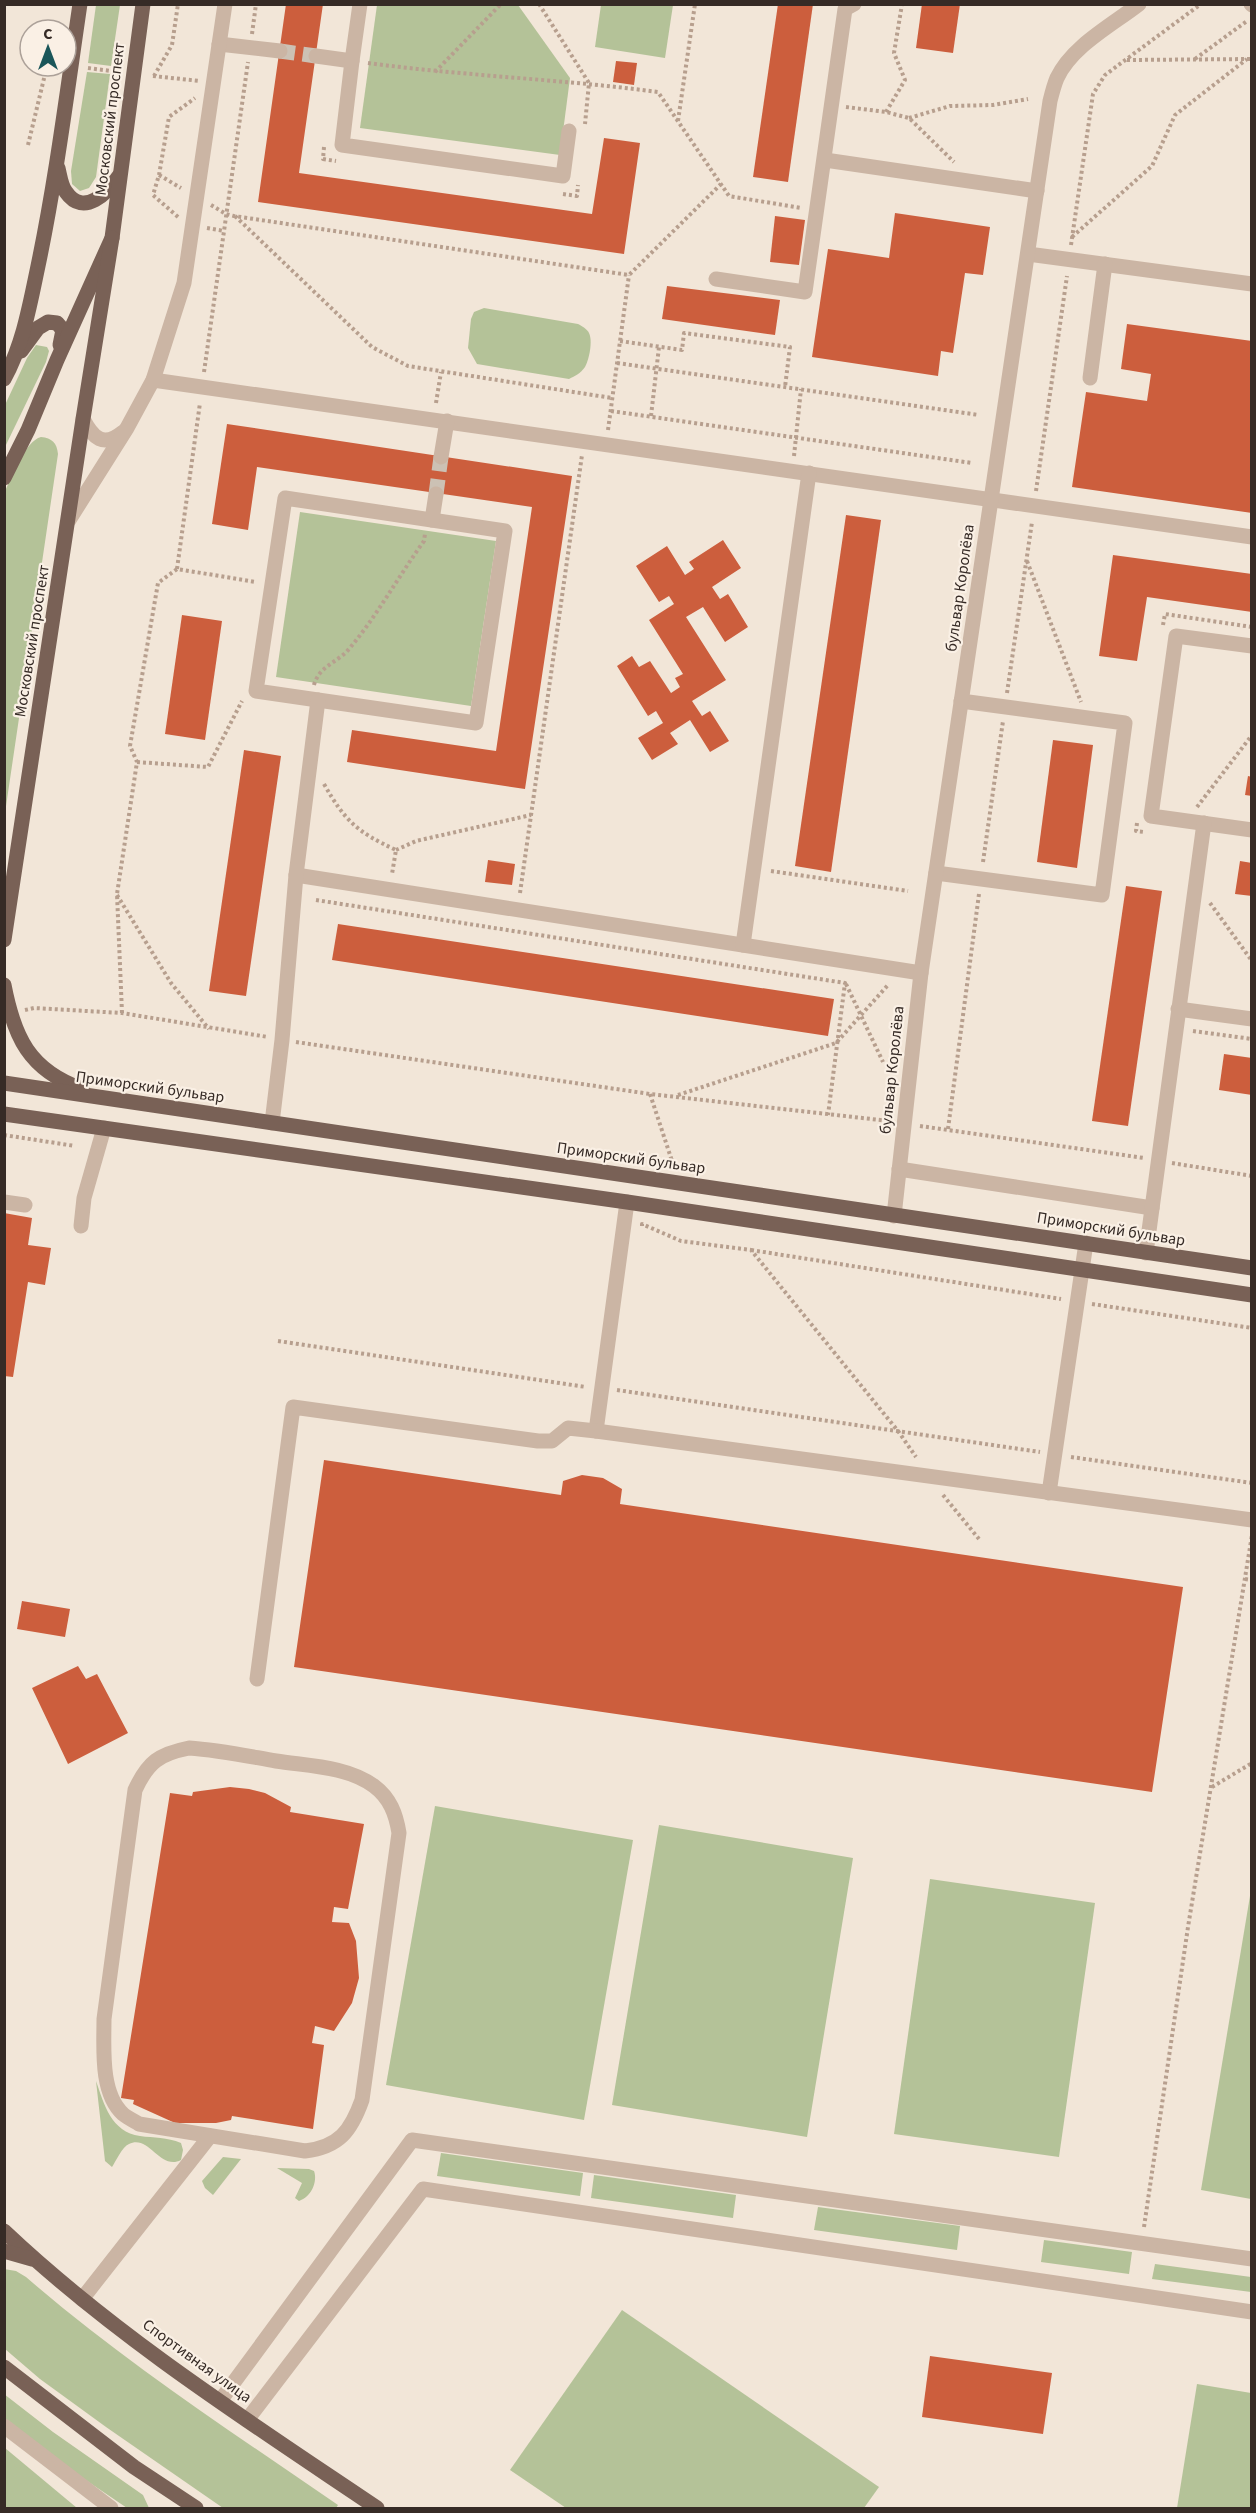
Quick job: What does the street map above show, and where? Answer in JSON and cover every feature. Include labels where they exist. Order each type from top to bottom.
[{"type":"main road","points":[[13,363],[30,303],[57,163],[80,4]]},
{"type":"main road","name":"Московский проспект","points":[[4,940],[112,238],[143,4]]},
{"type":"main road","points":[[57,163],[65,191],[73,199],[83,202],[96,201],[108,192],[120,173]]},
{"type":"main road","name":"Московский проспект","points":[[4,478],[28,430],[112,238]]},
{"type":"main road","points":[[4,379],[38,328],[48,322],[57,323],[63,330],[57,360]]},
{"type":"main road","points":[[4,985],[19,1039],[36,1063],[63,1082],[113,1100]]},
{"type":"main road","name":"Приморский бульвар","points":[[4,1083],[1251,1268]]},
{"type":"main road","points":[[4,1114],[627,1202],[1251,1295]]},
{"type":"main road","name":"Спортивная улица","points":[[4,2231],[82,2299],[220,2401],[377,2508]]},
{"type":"main road","points":[[4,2251],[23,2255],[37,2262]]},
{"type":"main road","points":[[4,2367],[134,2467],[196,2508]]},
{"type":"street","points":[[69,520],[127,428],[153,380],[184,283],[225,4]]},
{"type":"street","points":[[360,4],[342,145],[563,176],[568,130]]},
{"type":"street","points":[[716,279],[806,292],[845,9],[854,4]]},
{"type":"street","name":"бульвар Королёва","points":[[894,1216],[921,973],[1050,101],[1057,78],[1069,60],[1139,4]]},
{"type":"street","points":[[219,44],[280,51]]},
{"type":"street","points":[[316,56],[352,61]]},
{"type":"street","points":[[825,160],[1037,191]]},
{"type":"street","points":[[1028,254],[1251,284]]},
{"type":"street","points":[[1090,378],[1105,264]]},
{"type":"street","points":[[153,380],[1251,537]]},
{"type":"street","points":[[83,419],[92,436],[99,440],[114,438],[127,428]]},
{"type":"street","points":[[441,457],[447,422]]},
{"type":"street","points":[[742,945],[809,473]]},
{"type":"street","points":[[430,520],[436,494]]},
{"type":"street","points":[[285,498],[505,531],[476,723],[314,699],[256,691],[285,498]]},
{"type":"street","points":[[1251,646],[1176,636],[1151,816],[1251,830]]},
{"type":"street","points":[[272,1123],[282,1040],[296,875],[310,759],[314,699]]},
{"type":"street","points":[[936,873],[1102,895],[1125,723],[962,701]]},
{"type":"street","points":[[1146,1253],[1196,883],[1198,823]]},
{"type":"street","points":[[296,875],[921,973]]},
{"type":"street","points":[[1178,1009],[1251,1019]]},
{"type":"street","points":[[81,1226],[84,1198],[104,1128]]},
{"type":"street","points":[[899,1169],[1152,1208]]},
{"type":"street","points":[[4,1202],[25,1205]]},
{"type":"street","points":[[596,1431],[627,1202]]},
{"type":"street","points":[[1049,1493],[1086,1243]]},
{"type":"street","points":[[257,1679],[293,1407],[538,1441],[552,1441],[568,1428],[596,1431],[1251,1520]]},
{"type":"street","points":[[189,1748],[334,1770],[362,1779],[375,1787],[388,1800],[396,1815],[399,1833],[362,2100],[348,2130],[336,2141],[322,2149],[305,2151],[210,2136],[140,2124],[124,2115],[113,2101],[107,2076],[104,2019],[135,1790],[143,1772],[156,1759],[171,1752],[189,1748]]},
{"type":"street","points":[[82,2299],[210,2136]]},
{"type":"street","points":[[220,2401],[412,2140],[1251,2259]]},
{"type":"street","points":[[247,2420],[423,2189],[1251,2312]]},
{"type":"street","points":[[4,2426],[111,2508]]},
{"type":"path","points":[[178,4],[172,45],[152,76],[213,83]]},
{"type":"path","points":[[177,569],[256,4]]},
{"type":"path","points":[[435,72],[501,4]]},
{"type":"path","points":[[539,4],[589,83]]},
{"type":"path","points":[[678,121],[695,4]]},
{"type":"path","points":[[886,112],[905,81],[894,52],[902,4]]},
{"type":"path","points":[[948,1129],[980,879],[1093,94],[1105,75],[1200,4]]},
{"type":"path","points":[[1194,59],[1251,18]]},
{"type":"path","points":[[1126,60],[1249,59]]},
{"type":"path","points":[[1072,237],[1152,166],[1175,116],[1249,59]]},
{"type":"path","points":[[352,61],[435,72],[589,83],[658,92],[729,196],[804,208]]},
{"type":"path","points":[[87,68],[111,71]]},
{"type":"path","points":[[28,145],[44,78]]},
{"type":"path","points":[[909,118],[950,105],[993,105],[1028,99]]},
{"type":"path","points":[[832,105],[886,112],[909,118],[957,165]]},
{"type":"path","points":[[608,431],[629,275],[720,184]]},
{"type":"path","points":[[226,214],[629,275]]},
{"type":"path","points":[[234,216],[372,347],[408,366],[612,398]]},
{"type":"path","points":[[620,341],[682,350],[684,333],[790,347],[785,387]]},
{"type":"path","points":[[651,416],[659,347]]},
{"type":"path","points":[[617,363],[979,415]]},
{"type":"path","points":[[436,406],[441,372]]},
{"type":"path","points":[[794,456],[801,389]]},
{"type":"path","points":[[611,411],[972,463]]},
{"type":"path","points":[[515,932],[584,441]]},
{"type":"path","points":[[314,699],[317,674],[347,652],[374,617],[424,541],[430,520]]},
{"type":"path","points":[[1026,560],[1081,703],[1093,704]]},
{"type":"path","points":[[122,1013],[117,894],[137,762],[130,746],[158,583],[177,569],[260,582]]},
{"type":"path","points":[[137,762],[208,767],[243,699]]},
{"type":"path","points":[[1198,823],[1197,807],[1251,735]]},
{"type":"path","points":[[310,759],[341,813],[356,828],[396,850]]},
{"type":"path","points":[[396,850],[416,841],[531,815]]},
{"type":"path","points":[[1137,820],[1136,831],[1146,833]]},
{"type":"path","points":[[386,911],[396,850]]},
{"type":"path","points":[[770,872],[908,891]]},
{"type":"path","points":[[1196,883],[1251,961]]},
{"type":"path","points":[[117,894],[160,966],[208,1029]]},
{"type":"path","points":[[316,900],[846,983]]},
{"type":"path","points":[[675,1097],[837,1043],[895,978]]},
{"type":"path","points":[[846,983],[883,1062]]},
{"type":"path","points":[[828,1115],[846,983]]},
{"type":"path","points":[[34,1008],[122,1013],[208,1029],[650,1094],[948,1129],[1251,1176]]},
{"type":"path","points":[[264,1037],[266,1025]]},
{"type":"path","points":[[1176,1028],[1251,1039]]},
{"type":"path","points":[[650,1094],[673,1164]]},
{"type":"path","points":[[4,1135],[75,1146]]},
{"type":"path","points":[[661,1232],[662,1223]]},
{"type":"path","points":[[640,1236],[642,1224],[681,1241],[1251,1328]]},
{"type":"path","points":[[751,1250],[898,1431]]},
{"type":"path","points":[[278,1341],[1251,1483]]},
{"type":"path","points":[[619,1390],[621,1378]]},
{"type":"path","points":[[1142,2242],[1188,1927],[1251,1535]]},
{"type":"path","points":[[1245,1579],[1251,1580]]},
{"type":"path","points":[[1212,1787],[1251,1763]]},
{"type":"green space","points":[[96,5],[120,5],[111,66],[88,63]]},
{"type":"green space","points":[[377,5],[518,5],[570,78],[560,155],[360,128]]},
{"type":"green space","points":[[601,5],[673,5],[665,58],[595,47]]},
{"type":"green space","points":[[87,72],[110,74],[96,177],[89,188],[80,191],[72,184],[71,171]]},
{"type":"green space","points":[[484,308],[578,324],[586,329],[591,341],[585,367],[569,379],[477,364],[468,348],[471,319],[474,312]]},
{"type":"green space","points":[[36,345],[47,347],[49,351],[46,362],[5,447],[5,405],[27,358]]},
{"type":"green space","points":[[41,437],[53,442],[58,454],[5,813],[5,491],[24,452]]},
{"type":"green space","points":[[300,512],[496,541],[471,706],[276,677]]},
{"type":"green space","points":[[435,1806],[633,1840],[584,2120],[386,2085]]},
{"type":"green space","points":[[659,1825],[853,1858],[807,2137],[612,2105]]},
{"type":"green space","points":[[930,1879],[1095,1903],[1059,2157],[894,2134]]},
{"type":"green space","points":[[1251,1890],[1252,2199],[1201,2190]]},
{"type":"green space","points":[[96,2081],[115,2123],[130,2133],[181,2143],[183,2150],[181,2160],[167,2161],[143,2144],[136,2142],[124,2148],[112,2167],[105,2161]]},
{"type":"green space","points":[[441,2153],[583,2173],[580,2196],[437,2176]]},
{"type":"green space","points":[[223,2157],[241,2159],[213,2195],[205,2188],[202,2181]]},
{"type":"green space","points":[[277,2168],[314,2171],[315,2180],[310,2193],[299,2201],[295,2198],[302,2183]]},
{"type":"green space","points":[[594,2175],[736,2195],[733,2218],[591,2198]]},
{"type":"green space","points":[[818,2207],[960,2226],[957,2250],[814,2230]]},
{"type":"green space","points":[[1044,2240],[1132,2252],[1129,2274],[1041,2262]]},
{"type":"green space","points":[[1155,2264],[1251,2277],[1251,2292],[1152,2279]]},
{"type":"green space","points":[[4,2269],[16,2271],[26,2277],[101,2338],[338,2505],[336,2508],[223,2508],[106,2427],[40,2379],[5,2349]]},
{"type":"green space","points":[[622,2310],[879,2487],[864,2508],[566,2508],[510,2470]]},
{"type":"green space","points":[[1197,2384],[1251,2393],[1251,2508],[1177,2508]]},
{"type":"green space","points":[[4,2394],[53,2432],[143,2495],[149,2508],[127,2508],[5,2421]]},
{"type":"green space","points":[[5,2448],[77,2508],[5,2508]]},
{"type":"building","points":[[286,4],[323,4],[299,173],[592,214],[604,138],[640,143],[624,254],[258,202]]},
{"type":"building","points":[[778,4],[813,4],[788,182],[753,177]]},
{"type":"building","points":[[922,4],[960,4],[953,53],[916,48]]},
{"type":"building","points":[[616,61],[637,63],[634,85],[613,82]]},
{"type":"building","points":[[895,213],[990,227],[983,275],[965,273],[953,353],[941,351],[938,376],[812,357],[828,249],[889,258]]},
{"type":"building","points":[[775,216],[805,220],[799,265],[770,262]]},
{"type":"building","points":[[667,286],[780,300],[775,335],[662,319]]},
{"type":"building","points":[[1127,324],[1252,341],[1252,513],[1072,487],[1086,392],[1147,401],[1151,374],[1121,369]]},
{"type":"building","points":[[227,424],[572,476],[525,789],[347,762],[352,730],[496,751],[532,507],[257,467],[248,530],[212,524]]},
{"type":"building","points":[[846,515],[881,520],[831,872],[795,866]]},
{"type":"building","points":[[723,540],[741,568],[712,587],[720,599],[728,594],[748,627],[725,642],[703,607],[686,617],[726,680],[692,701],[702,716],[710,711],[729,741],[710,752],[690,720],[670,733],[678,744],[652,760],[638,738],[663,723],[656,711],[648,716],[617,666],[632,656],[639,667],[650,661],[671,693],[680,687],[675,678],[683,674],[649,620],[674,604],[669,596],[659,602],[636,566],[667,546],[685,575],[694,569],[689,562]]},
{"type":"building","points":[[1113,555],[1252,574],[1252,612],[1147,597],[1137,661],[1099,656]]},
{"type":"building","points":[[182,615],[222,621],[205,740],[165,734]]},
{"type":"building","points":[[1053,740],[1093,745],[1077,868],[1037,862]]},
{"type":"building","points":[[244,750],[281,756],[246,996],[209,991]]},
{"type":"building","points":[[1248,776],[1252,777],[1252,796],[1245,795]]},
{"type":"building","points":[[488,860],[515,864],[512,885],[485,882]]},
{"type":"building","points":[[1240,861],[1252,863],[1252,896],[1235,894]]},
{"type":"building","points":[[1126,886],[1162,891],[1128,1126],[1092,1121]]},
{"type":"building","points":[[338,924],[834,999],[828,1036],[332,960]]},
{"type":"building","points":[[1224,1054],[1252,1058],[1252,1095],[1219,1090]]},
{"type":"building","points":[[4,1213],[32,1218],[28,1245],[51,1248],[45,1285],[28,1282],[13,1377],[4,1376]]},
{"type":"building","points":[[324,1460],[561,1495],[563,1481],[582,1475],[603,1478],[622,1489],[620,1504],[1183,1587],[1152,1792],[294,1667]]},
{"type":"building","points":[[22,1601],[70,1609],[65,1637],[17,1629]]},
{"type":"building","points":[[78,1666],[86,1679],[97,1674],[128,1733],[68,1764],[32,1688]]},
{"type":"building","points":[[230,1787],[265,1793],[291,1807],[290,1812],[364,1824],[348,1909],[334,1907],[332,1922],[349,1923],[356,1941],[359,1978],[352,2003],[334,2031],[315,2026],[312,2043],[324,2045],[313,2129],[232,2116],[231,2120],[216,2123],[175,2123],[133,2104],[134,2100],[121,2098],[170,1793],[192,1796],[193,1792]]},
{"type":"building","points":[[930,2356],[1052,2373],[1043,2434],[922,2417]]},
{"type":"tunnel","points":[[280,51],[316,56]]},
{"type":"tunnel","points":[[436,494],[441,457]]}]
